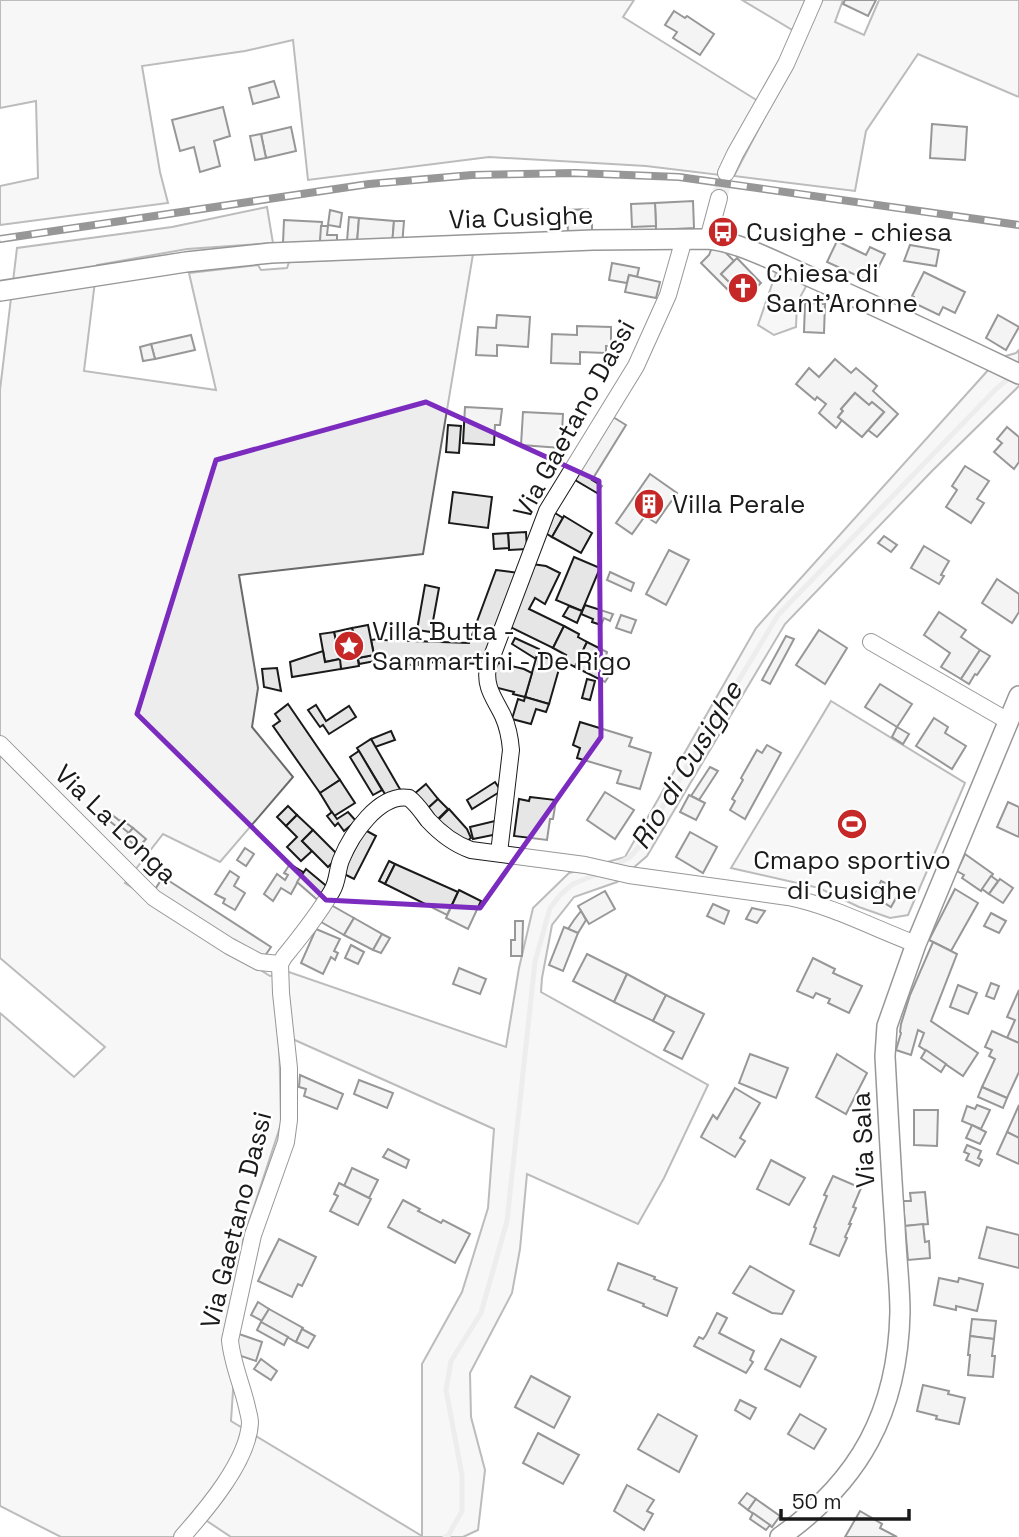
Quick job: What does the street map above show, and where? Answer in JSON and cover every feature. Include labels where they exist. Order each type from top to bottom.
[{"type":"street","points":[[726,173],[786,64],[814,0]]},
{"type":"street","points":[[708,239],[719,198]]},
{"type":"street","name":"Via Gaetano Dassi","points":[[499,853],[511,750],[504,717],[486,680],[488,667],[547,511],[636,366],[668,295],[683,239]]},
{"type":"street","name":"Via Cusighe","points":[[0,291],[186,262],[271,253],[580,240],[721,240],[898,316],[1019,374]]},
{"type":"street","points":[[871,642],[1008,722]]},
{"type":"street","name":"Via Sala","points":[[780,1537],[819,1507],[839,1486],[857,1462],[886,1403],[894,1371],[900,1311],[885,1041],[892,1010],[916,944],[1019,696]]},
{"type":"street","name":"Via La Longa","points":[[0,744],[154,898],[259,962],[280,964]]},
{"type":"street","points":[[280,964],[335,887],[341,861],[356,831],[371,813],[397,798],[405,797],[413,800],[435,827],[455,844],[471,849],[809,901],[916,944]]},
{"type":"street","name":"Via Gaetano Dassi","points":[[182,1537],[203,1514],[230,1475],[246,1442],[250,1422],[244,1391],[232,1358],[230,1340],[253,1235],[286,1142],[289,1120],[289,1068],[280,964]]},
{"type":"highlighted area","points":[[426,402],[599,481],[601,737],[480,908],[326,900],[137,714],[216,460]]},
{"type":"shaded area","points":[[0,0],[634,0],[623,17],[758,101],[720,175],[646,166],[489,157],[308,180],[293,40],[245,51],[142,66],[168,203],[0,225],[0,186],[38,178],[36,101],[0,108]]},
{"type":"shaded area","points":[[742,0],[807,0],[794,31]]},
{"type":"shaded area","points":[[820,0],[843,0],[835,22],[864,35],[879,0],[1019,0],[1019,97],[918,54],[866,131],[855,191],[734,176]]},
{"type":"shaded area","points":[[267,207],[273,243],[187,249],[97,265],[84,371],[216,390],[189,273],[258,265],[261,270],[287,268],[289,262],[473,254],[423,554],[239,575],[258,688],[252,727],[293,777],[220,862],[163,834],[125,883],[270,976],[289,972],[506,1047],[519,968],[533,908],[569,873],[625,857],[756,628],[999,358],[1019,350],[1019,386],[932,471],[785,624],[647,856],[617,882],[574,897],[552,925],[541,992],[708,1085],[664,1178],[638,1224],[527,1174],[520,1249],[512,1293],[470,1373],[471,1417],[485,1470],[478,1530],[463,1537],[231,1537],[195,1513],[174,1537],[61,1537],[0,1506],[0,1013],[74,1077],[105,1047],[0,958],[0,390],[17,248],[172,227]],"holes":[[[279,1033],[494,1129],[488,1208],[462,1292],[422,1364],[422,1536],[231,1421],[243,1240],[281,1124]]]},
{"type":"shaded area","points":[[779,264],[811,277],[797,303],[796,327],[774,335],[758,325]]},
{"type":"shaded area","name":"Cmapo sportivo di Cusighe","points":[[831,701],[965,783],[908,915],[890,918],[819,888],[731,868]]},
{"type":"building","points":[[845,0],[876,0],[868,16],[843,4]]},
{"type":"building","points":[[674,11],[685,18],[687,16],[714,34],[700,55],[673,38],[677,32],[665,25]]},
{"type":"building","points":[[274,81],[279,97],[253,104],[249,88]]},
{"type":"building","points":[[223,107],[230,136],[214,141],[220,166],[200,172],[194,147],[180,151],[172,120]]},
{"type":"building","points":[[932,124],[967,127],[965,160],[930,158]]},
{"type":"building","points":[[291,127],[296,151],[266,158],[261,134]]},
{"type":"building","points":[[261,134],[266,158],[255,160],[250,136]]},
{"type":"building","points":[[693,201],[694,228],[656,230],[655,203]]},
{"type":"building","points":[[655,203],[656,226],[632,227],[631,204]]},
{"type":"building","points":[[588,209],[589,216],[592,215],[592,231],[568,232],[567,210]]},
{"type":"building","points":[[330,210],[342,213],[340,227],[328,225]]},
{"type":"building","points":[[349,217],[359,218],[357,242],[347,241]]},
{"type":"building","points":[[359,218],[394,221],[392,245],[357,243]]},
{"type":"building","points":[[284,220],[322,222],[320,245],[283,243]]},
{"type":"building","points":[[394,221],[404,221],[402,246],[392,245]]},
{"type":"building","points":[[321,226],[328,226],[327,235],[337,235],[337,242],[320,241]]},
{"type":"building","points":[[837,241],[866,255],[870,247],[885,254],[871,282],[827,262]]},
{"type":"building","points":[[910,245],[939,250],[936,266],[904,261]]},
{"type":"building","points":[[719,246],[734,261],[721,274],[732,284],[727,289],[701,263],[711,250]]},
{"type":"building","name":"Chiesa di Sant'Aronne","points":[[737,258],[761,283],[745,298],[721,274]]},
{"type":"building","points":[[612,263],[639,268],[637,277],[629,275],[627,283],[609,280]]},
{"type":"building","points":[[924,272],[965,292],[955,313],[943,307],[939,315],[912,302],[912,296]]},
{"type":"building","points":[[629,275],[660,282],[656,298],[625,292]]},
{"type":"building","points":[[805,303],[825,304],[824,333],[804,332]]},
{"type":"building","points":[[497,315],[530,317],[528,347],[497,345],[497,356],[476,355],[478,327],[496,328]]},
{"type":"building","points":[[998,315],[1019,327],[1006,350],[986,338]]},
{"type":"building","points":[[577,326],[611,327],[611,346],[606,346],[606,353],[580,352],[580,364],[551,363],[552,334],[577,335]]},
{"type":"building","points":[[191,335],[195,350],[155,359],[151,344]]},
{"type":"building","points":[[151,344],[155,359],[143,361],[140,347]]},
{"type":"building","points":[[835,359],[851,373],[856,368],[877,386],[873,391],[898,414],[877,437],[868,430],[884,412],[872,402],[869,405],[855,393],[841,409],[843,411],[838,417],[842,420],[836,428],[819,413],[826,404],[817,397],[815,400],[796,384],[809,368],[819,377]]},
{"type":"building","points":[[855,393],[869,405],[872,402],[884,412],[862,437],[838,417],[843,411],[841,409]]},
{"type":"building","points":[[465,407],[502,409],[500,425],[495,425],[494,445],[463,443]]},
{"type":"building","points":[[523,412],[563,414],[561,448],[521,445]]},
{"type":"building","points":[[613,417],[626,425],[592,480],[602,486],[597,493],[575,480]]},
{"type":"building","points":[[448,425],[461,426],[459,453],[446,452]]},
{"type":"building","points":[[1007,427],[1019,437],[1019,462],[1014,469],[994,452],[1002,443],[997,439]]},
{"type":"building","points":[[965,466],[989,481],[977,499],[984,503],[971,523],[946,507],[957,490],[952,486]]},
{"type":"building","name":"Villa Perale","points":[[650,474],[677,493],[656,523],[645,516],[632,534],[616,523]]},
{"type":"building","points":[[453,492],[492,497],[488,528],[449,523]]},
{"type":"building","points":[[555,513],[563,518],[552,537],[544,532]]},
{"type":"building","points":[[564,516],[592,533],[581,553],[552,537]]},
{"type":"building","points":[[526,532],[527,549],[509,550],[508,533]]},
{"type":"building","points":[[508,533],[509,548],[494,549],[493,534]]},
{"type":"building","points":[[884,536],[897,545],[891,552],[878,543]]},
{"type":"building","points":[[924,546],[949,561],[939,584],[911,568]]},
{"type":"building","points":[[669,550],[689,560],[666,605],[646,594]]},
{"type":"building","points":[[574,557],[600,568],[582,611],[556,600]]},
{"type":"building","points":[[532,564],[546,566],[560,573],[545,604],[535,598],[529,609],[564,626],[553,648],[506,625]]},
{"type":"building","points":[[496,570],[519,573],[485,664],[418,662],[418,665],[375,661],[359,664],[358,658],[374,655],[371,640],[384,638],[469,643]]},
{"type":"building","points":[[610,572],[634,583],[631,591],[607,580]]},
{"type":"building","points":[[997,579],[1019,594],[1019,612],[1012,623],[982,603]]},
{"type":"building","points":[[425,585],[439,588],[431,632],[417,630]]},
{"type":"building","points":[[585,605],[613,614],[610,621],[604,618],[601,625],[592,622],[593,619],[581,614]]},
{"type":"building","points":[[569,606],[582,611],[577,623],[563,616]]},
{"type":"building","points":[[939,612],[966,630],[961,637],[980,650],[961,679],[941,667],[950,653],[924,635]]},
{"type":"building","points":[[621,615],[636,620],[631,633],[616,628]]},
{"type":"building","points":[[368,625],[374,655],[358,658],[352,628]]},
{"type":"building","points":[[564,626],[587,642],[575,667],[563,661],[566,655],[553,648]]},
{"type":"building","points":[[352,628],[359,666],[341,669],[334,632]]},
{"type":"building","points":[[819,630],[847,648],[825,684],[796,665]]},
{"type":"building","points":[[334,632],[340,659],[325,662],[320,634]]},
{"type":"building","points":[[786,636],[794,639],[770,684],[762,680]]},
{"type":"building","points":[[515,638],[539,649],[536,659],[512,644]]},
{"type":"building","points":[[587,642],[607,652],[606,656],[618,662],[605,682],[575,667]]},
{"type":"building","points":[[980,650],[990,656],[969,684],[961,679]]},
{"type":"building","points":[[323,651],[325,662],[340,659],[341,669],[292,677],[290,662]]},
{"type":"building","points":[[537,655],[561,662],[549,704],[525,697]]},
{"type":"building","points":[[494,662],[532,673],[525,697],[494,687]]},
{"type":"building","points":[[277,668],[281,691],[264,687],[262,669]]},
{"type":"building","points":[[587,679],[595,681],[590,700],[582,698]]},
{"type":"building","points":[[880,684],[912,704],[897,727],[865,707]]},
{"type":"building","points":[[525,697],[549,704],[546,712],[536,709],[531,724],[512,719],[518,699],[524,701]]},
{"type":"building","points":[[288,704],[340,780],[320,793],[273,726],[280,721],[275,714]]},
{"type":"building","points":[[316,705],[326,721],[349,706],[356,717],[329,734],[323,725],[320,727],[308,710]]},
{"type":"building","points":[[934,718],[948,727],[945,733],[966,746],[952,769],[916,746]]},
{"type":"building","points":[[580,722],[632,738],[629,746],[651,753],[640,789],[617,783],[621,771],[577,758],[580,748],[573,745]]},
{"type":"building","points":[[897,727],[909,734],[903,744],[892,737]]},
{"type":"building","points":[[391,731],[395,740],[375,747],[371,739]]},
{"type":"building","points":[[371,739],[401,791],[388,799],[357,748]]},
{"type":"building","points":[[767,745],[781,753],[745,819],[730,810],[735,801],[732,799],[757,750],[762,753]]},
{"type":"building","points":[[359,751],[382,790],[373,795],[350,757]]},
{"type":"building","points":[[710,767],[718,771],[699,800],[691,796]]},
{"type":"building","points":[[340,780],[355,803],[334,816],[320,793]]},
{"type":"building","points":[[495,782],[501,791],[472,809],[467,800]]},
{"type":"building","points":[[426,784],[438,799],[427,809],[414,794]]},
{"type":"building","points":[[605,792],[634,810],[615,839],[587,820]]},
{"type":"building","points":[[689,795],[705,803],[696,820],[680,812]]},
{"type":"building","points":[[530,797],[556,800],[547,840],[514,836],[519,799],[529,801]]},
{"type":"building","points":[[438,799],[448,809],[437,820],[427,809]]},
{"type":"building","points":[[1008,802],[1019,807],[1019,837],[997,827]]},
{"type":"building","points":[[288,806],[297,815],[286,826],[277,817]]},
{"type":"building","points":[[449,809],[467,829],[471,838],[463,844],[436,822]]},
{"type":"building","points":[[106,810],[133,828],[129,833],[102,815]]},
{"type":"building","points":[[332,812],[337,819],[348,812],[356,821],[344,831],[338,823],[335,826],[327,816]]},
{"type":"building","points":[[297,815],[313,830],[302,841],[312,851],[301,861],[287,847],[297,837],[286,826]]},
{"type":"building","points":[[499,820],[498,834],[473,839],[470,827]]},
{"type":"building","points":[[133,828],[146,839],[138,848],[125,837]]},
{"type":"building","points":[[313,830],[339,856],[328,867],[302,841]]},
{"type":"building","points":[[365,830],[376,836],[354,879],[342,873]]},
{"type":"building","points":[[690,832],[717,847],[703,873],[676,857]]},
{"type":"building","points":[[245,848],[254,854],[246,866],[237,860]]},
{"type":"building","points":[[965,854],[993,874],[981,891],[962,878],[964,875],[957,871]]},
{"type":"building","points":[[389,861],[395,864],[385,884],[379,881]]},
{"type":"building","points":[[290,864],[303,872],[291,894],[281,888],[273,901],[264,894],[277,874],[285,880],[288,875],[284,873]]},
{"type":"building","points":[[395,864],[458,892],[447,915],[385,884]]},
{"type":"building","points":[[306,869],[330,889],[321,903],[297,882]]},
{"type":"building","points":[[230,871],[239,877],[234,886],[245,893],[235,910],[223,903],[225,899],[215,894]]},
{"type":"building","points":[[991,876],[998,881],[989,894],[982,889]]},
{"type":"building","points":[[163,877],[271,947],[262,960],[154,891]]},
{"type":"building","points":[[1000,879],[1013,888],[1003,903],[989,894]]},
{"type":"building","points":[[881,881],[900,891],[891,907],[873,896]]},
{"type":"building","points":[[955,889],[978,903],[951,951],[929,940]]},
{"type":"building","points":[[459,890],[481,901],[468,929],[446,918]]},
{"type":"building","points":[[605,891],[615,909],[589,924],[578,906]]},
{"type":"building","points":[[713,904],[729,911],[724,924],[707,916]]},
{"type":"building","points":[[331,905],[354,918],[344,935],[321,922]]},
{"type":"building","points":[[752,908],[765,911],[757,923],[746,919]]},
{"type":"building","points":[[581,911],[586,920],[578,933],[568,929],[574,920]]},
{"type":"building","points":[[991,913],[1006,921],[999,933],[984,926]]},
{"type":"building","points":[[354,918],[382,934],[373,950],[344,935]]},
{"type":"building","points":[[515,921],[523,921],[522,956],[511,956],[511,940],[515,940]]},
{"type":"building","points":[[564,927],[578,933],[563,971],[549,965]]},
{"type":"building","points":[[316,929],[340,939],[334,951],[338,953],[335,960],[331,957],[323,974],[301,963]]},
{"type":"building","points":[[382,934],[390,938],[381,953],[373,950]]},
{"type":"building","points":[[933,942],[957,954],[931,1021],[978,1053],[963,1076],[919,1046],[924,1033],[918,1030],[911,1055],[896,1050],[910,995]]},
{"type":"building","points":[[351,945],[364,952],[358,964],[345,958]]},
{"type":"building","points":[[587,954],[627,974],[614,1002],[573,981]]},
{"type":"building","points":[[813,958],[835,969],[833,973],[862,986],[849,1013],[828,1003],[830,999],[816,993],[813,998],[797,991]]},
{"type":"building","points":[[459,968],[486,979],[480,994],[453,984]]},
{"type":"building","points":[[627,974],[666,995],[653,1021],[614,1002]]},
{"type":"building","points":[[991,983],[999,986],[994,999],[986,996]]},
{"type":"building","points":[[958,985],[977,993],[968,1014],[950,1007]]},
{"type":"building","points":[[1019,990],[1019,1043],[1007,1038],[1015,1020],[1007,1017]]},
{"type":"building","points":[[666,995],[704,1014],[682,1059],[664,1050],[674,1032],[653,1021]]},
{"type":"building","points":[[992,1031],[1019,1043],[1019,1072],[1007,1098],[982,1087],[995,1059],[989,1056],[992,1050],[985,1047]]},
{"type":"building","points":[[926,1050],[946,1064],[941,1072],[921,1058]]},
{"type":"building","points":[[750,1054],[788,1068],[776,1098],[739,1083]]},
{"type":"building","points":[[837,1054],[867,1073],[846,1114],[816,1097]]},
{"type":"building","points":[[300,1075],[343,1094],[337,1109],[304,1096],[306,1089],[299,1087]]},
{"type":"building","points":[[359,1080],[393,1093],[387,1108],[354,1094]]},
{"type":"building","points":[[982,1087],[1007,1098],[1003,1108],[978,1097]]},
{"type":"building","points":[[735,1088],[760,1103],[740,1138],[745,1141],[735,1157],[701,1137],[713,1115],[717,1119]]},
{"type":"building","points":[[977,1105],[990,1110],[981,1129],[962,1121],[967,1106],[975,1109]]},
{"type":"building","points":[[1019,1105],[1019,1138],[1007,1132]]},
{"type":"building","points":[[914,1110],[938,1110],[937,1146],[914,1145]]},
{"type":"building","points":[[972,1125],[986,1132],[980,1144],[966,1138]]},
{"type":"building","points":[[1007,1132],[1019,1138],[1019,1164],[997,1154]]},
{"type":"building","points":[[967,1145],[981,1151],[978,1158],[982,1160],[979,1166],[966,1160],[969,1154],[964,1152]]},
{"type":"building","points":[[388,1149],[409,1160],[406,1168],[383,1157]]},
{"type":"building","points":[[771,1160],[805,1178],[789,1205],[757,1189]]},
{"type":"building","points":[[352,1168],[378,1180],[369,1198],[344,1186]]},
{"type":"building","points":[[833,1176],[861,1188],[839,1256],[810,1244],[827,1196],[824,1195]]},
{"type":"building","points":[[339,1183],[371,1199],[358,1225],[330,1211],[338,1196],[334,1194]]},
{"type":"building","points":[[925,1192],[928,1224],[905,1226],[903,1201],[911,1201],[910,1193]]},
{"type":"building","points":[[403,1200],[441,1223],[443,1220],[470,1234],[455,1263],[388,1227]]},
{"type":"building","points":[[923,1224],[925,1242],[929,1241],[930,1258],[908,1260],[905,1226]]},
{"type":"building","points":[[987,1227],[1019,1235],[1019,1268],[979,1258]]},
{"type":"building","points":[[279,1239],[316,1257],[302,1286],[298,1284],[292,1297],[258,1281]]},
{"type":"building","points":[[618,1263],[677,1288],[667,1316],[608,1290]]},
{"type":"building","points":[[750,1266],[794,1291],[782,1314],[772,1313],[733,1293]]},
{"type":"building","points":[[939,1278],[958,1282],[959,1278],[983,1284],[977,1311],[934,1305]]},
{"type":"building","points":[[258,1302],[269,1309],[262,1321],[251,1315]]},
{"type":"building","points":[[269,1309],[303,1328],[296,1342],[261,1322]]},
{"type":"building","points":[[717,1313],[727,1318],[719,1333],[754,1351],[750,1360],[753,1362],[746,1373],[694,1346],[699,1337],[703,1339],[706,1335]]},
{"type":"building","points":[[972,1319],[996,1321],[994,1339],[970,1336]]},
{"type":"building","points":[[261,1322],[288,1337],[284,1345],[257,1330]]},
{"type":"building","points":[[302,1329],[315,1336],[308,1348],[296,1342]]},
{"type":"building","points":[[239,1334],[262,1342],[256,1361],[232,1353]]},
{"type":"building","points":[[970,1336],[994,1339],[993,1377],[968,1375]]},
{"type":"building","points":[[781,1339],[816,1357],[800,1387],[765,1369]]},
{"type":"building","points":[[261,1359],[277,1371],[271,1380],[254,1369]]},
{"type":"building","points":[[531,1376],[570,1397],[554,1428],[515,1407]]},
{"type":"building","points":[[923,1385],[965,1398],[959,1424],[917,1411]]},
{"type":"building","points":[[740,1400],[756,1408],[750,1419],[735,1410]]},
{"type":"building","points":[[658,1414],[697,1436],[679,1472],[638,1449]]},
{"type":"building","points":[[800,1414],[826,1429],[814,1449],[788,1434]]},
{"type":"building","points":[[538,1433],[579,1455],[563,1484],[523,1463]]},
{"type":"building","points":[[627,1485],[654,1500],[647,1511],[653,1514],[644,1530],[614,1511]]},
{"type":"building","points":[[747,1493],[756,1499],[748,1510],[739,1503]]},
{"type":"building","points":[[756,1499],[780,1516],[772,1527],[748,1510]]},
{"type":"building","points":[[860,1511],[882,1524],[880,1528],[897,1537],[845,1537]]},
{"type":"building","points":[[753,1513],[770,1525],[766,1530],[750,1519]]},
{"type":"waterway","name":"Rio di Cusighe","points":[[612,867],[630,857],[638,848],[778,615],[996,389],[1013,375]]},
{"type":"waterway","name":"Rio di Cusighe","points":[[445,1537],[462,1511],[462,1475],[446,1390],[451,1361],[481,1313],[507,1221],[535,962],[550,908],[573,884],[600,873]]},
{"type":"tunnel","points":[[719,198],[726,173]]},
{"type":"railway","points":[[0,239],[369,184],[472,175],[575,173],[679,177],[1019,225]]},
{"type":"place","name":"Cusighe - chiesa","points":[[723,232]]},
{"type":"place","name":"Chiesa di Sant'Aronne","points":[[743,288]]},
{"type":"place","name":"Villa Perale","points":[[649,504]]},
{"type":"place","name":"Villa Butta - Sammartini - De Rigo","points":[[349,646]]},
{"type":"place","name":"Cmapo sportivo di Cusighe","points":[[852,824]]}]
